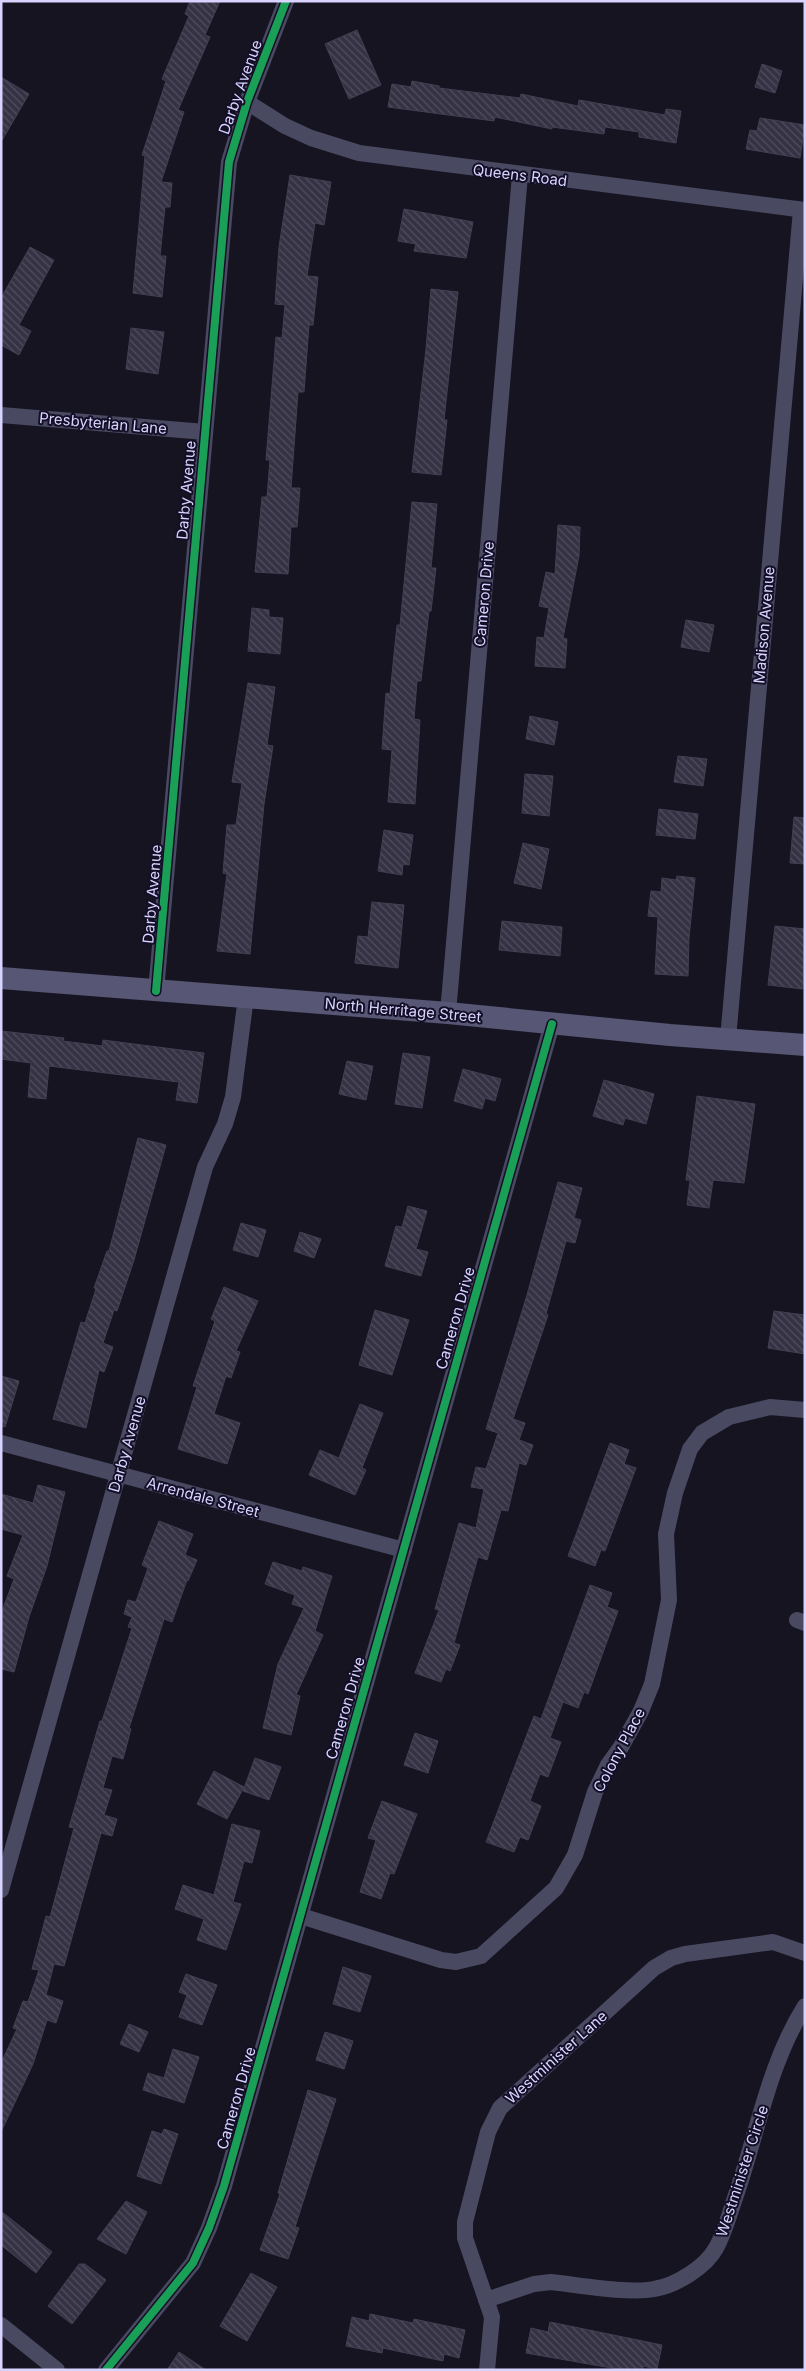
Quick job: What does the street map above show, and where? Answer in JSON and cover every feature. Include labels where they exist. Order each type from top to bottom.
[{"type":"street","name":"Darby Avenue","points":[[156,991],[229,162],[247,102],[286,1]]},
{"type":"street","name":"Queens Road","points":[[247,102],[285,126],[311,138],[359,153],[803,210]]},
{"type":"street","name":"Cameron Drive","points":[[448,1013],[520,174]]},
{"type":"street","name":"Madison Avenue","points":[[728,1039],[803,210]]},
{"type":"street","name":"Presbyterian Lane","points":[[1,415],[204,432]]},
{"type":"street","name":"North Herritage Street","points":[[1,978],[448,1013],[552,1024],[805,1044]]},
{"type":"street","name":"Darby Avenue","points":[[1,1890],[205,1167],[225,1124],[233,1097],[246,997]]},
{"type":"street","name":"Cameron Drive","points":[[106,2370],[193,2263],[209,2228],[236,2150],[552,1024]]},
{"type":"street","name":"Colony Place","points":[[301,1916],[441,1960],[456,1962],[481,1956],[556,1888],[576,1855],[595,1792],[608,1765],[621,1747],[641,1712],[652,1684],[669,1600],[666,1534],[681,1474],[690,1449],[702,1432],[729,1417],[770,1407],[805,1410]]},
{"type":"street","name":"Arrendale Street","points":[[1,1442],[404,1550]]},
{"type":"street","name":"Westminister Lane","points":[[487,2370],[492,2317],[464,2238],[465,2222],[488,2132],[500,2108],[654,1968],[671,1958],[773,1942],[805,1953]]},
{"type":"street","name":"Westminister Circle","points":[[486,2300],[534,2284],[551,2282],[654,2289],[671,2284],[704,2264],[716,2249],[726,2224],[781,2048],[805,2006]]},
{"type":"street","points":[[1,2325],[57,2370]]},
{"type":"building","points":[[190,1],[220,1],[205,35],[210,37],[178,110],[184,112],[161,182],[172,183],[170,207],[165,207],[160,256],[166,256],[162,297],[133,293],[145,156],[142,155],[166,81],[162,79],[189,16],[185,14]]},
{"type":"building","points":[[357,30],[381,85],[349,99],[325,44]]},
{"type":"building","points":[[762,64],[782,71],[775,93],[755,87]]},
{"type":"building","points":[[1,77],[29,94],[1,142]]},
{"type":"building","points":[[412,81],[439,86],[439,88],[520,98],[521,94],[578,106],[579,100],[665,115],[666,109],[681,111],[676,143],[639,137],[639,132],[605,127],[604,134],[552,127],[552,129],[495,117],[494,121],[388,107],[392,84],[411,87]]},
{"type":"building","points":[[760,118],[805,125],[800,158],[746,149],[750,130],[757,131]]},
{"type":"building","points":[[290,175],[331,182],[324,225],[315,223],[307,276],[318,277],[313,325],[309,325],[304,392],[298,392],[291,488],[300,488],[297,527],[291,527],[288,574],[255,572],[262,497],[267,497],[270,460],[266,460],[276,337],[282,338],[285,305],[275,304],[279,247]]},
{"type":"building","points":[[404,209],[473,222],[466,258],[414,251],[416,244],[398,241]]},
{"type":"building","points":[[30,247],[54,260],[19,325],[31,331],[19,355],[1,345],[1,298]]},
{"type":"building","points":[[431,289],[458,292],[444,420],[447,420],[441,475],[412,472]]},
{"type":"building","points":[[131,328],[164,332],[158,374],[126,369]]},
{"type":"building","points":[[412,502],[437,504],[431,568],[436,568],[421,681],[417,681],[414,719],[420,720],[415,804],[388,802],[392,750],[382,749],[386,693],[390,694],[397,625],[400,625]]},
{"type":"building","points":[[558,525],[580,527],[579,556],[563,638],[567,639],[565,668],[535,666],[537,637],[544,638],[549,608],[539,606],[546,572],[555,574]]},
{"type":"building","points":[[252,608],[269,610],[269,617],[283,618],[280,654],[248,651]]},
{"type":"building","points":[[686,620],[714,625],[709,652],[681,647]]},
{"type":"building","points":[[248,683],[275,687],[267,745],[273,746],[264,804],[250,954],[217,951],[227,874],[223,873],[227,825],[236,825],[242,783],[232,782]]},
{"type":"building","points":[[530,716],[558,722],[554,745],[526,739]]},
{"type":"building","points":[[678,756],[707,759],[703,786],[674,782]]},
{"type":"building","points":[[525,774],[553,776],[549,816],[522,813]]},
{"type":"building","points":[[659,809],[698,814],[695,839],[656,835]]},
{"type":"building","points":[[794,817],[805,818],[805,864],[790,863]]},
{"type":"building","points":[[384,830],[413,835],[409,865],[403,864],[402,875],[378,871]]},
{"type":"building","points":[[523,843],[549,849],[541,889],[514,883]]},
{"type":"building","points":[[677,876],[695,878],[689,938],[688,976],[655,974],[658,917],[648,916],[651,891],[661,892],[662,878],[676,880]]},
{"type":"building","points":[[372,902],[404,905],[398,968],[355,963],[358,936],[368,937]]},
{"type":"building","points":[[502,921],[562,927],[560,956],[499,950]]},
{"type":"building","points":[[775,926],[805,929],[803,989],[768,985]]},
{"type":"building","points":[[1,1031],[64,1038],[63,1041],[102,1046],[103,1040],[204,1053],[197,1103],[176,1100],[179,1082],[49,1066],[46,1099],[28,1097],[31,1063],[1,1059]]},
{"type":"building","points":[[403,1053],[430,1057],[422,1108],[395,1104]]},
{"type":"building","points":[[347,1061],[373,1066],[366,1100],[339,1094]]},
{"type":"building","points":[[463,1069],[501,1079],[495,1101],[485,1098],[482,1109],[454,1101]]},
{"type":"building","points":[[604,1080],[654,1094],[646,1124],[625,1118],[623,1125],[593,1116]]},
{"type":"building","points":[[697,1096],[755,1104],[744,1183],[713,1180],[709,1208],[687,1205],[690,1180],[686,1180]]},
{"type":"building","points":[[138,1138],[166,1145],[134,1260],[117,1311],[114,1310],[103,1343],[113,1347],[104,1372],[99,1370],[86,1428],[53,1419],[81,1322],[85,1323],[96,1289],[94,1288],[107,1251],[109,1251]]},
{"type":"building","points":[[558,1182],[582,1188],[574,1218],[581,1220],[575,1243],[566,1241],[546,1314],[548,1315],[513,1419],[525,1423],[519,1440],[533,1445],[526,1465],[519,1463],[508,1511],[501,1510],[487,1560],[478,1557],[454,1643],[460,1645],[450,1671],[446,1669],[441,1682],[415,1673],[439,1610],[435,1609],[459,1523],[476,1528],[484,1489],[471,1487],[476,1467],[486,1469],[498,1433],[486,1429],[527,1295]]},
{"type":"building","points":[[408,1206],[427,1211],[416,1249],[428,1252],[421,1276],[385,1266],[396,1226],[402,1227]]},
{"type":"building","points":[[241,1223],[266,1230],[258,1257],[233,1250]]},
{"type":"building","points":[[300,1232],[321,1239],[314,1258],[294,1251]]},
{"type":"building","points":[[224,1287],[258,1301],[236,1351],[240,1352],[231,1378],[226,1376],[214,1414],[240,1423],[227,1464],[178,1449],[197,1387],[193,1386],[215,1321],[211,1319]]},
{"type":"building","points":[[375,1310],[409,1320],[392,1375],[359,1365]]},
{"type":"building","points":[[774,1311],[805,1315],[805,1354],[768,1348]]},
{"type":"building","points":[[1,1376],[19,1381],[5,1427],[1,1426]]},
{"type":"building","points":[[360,1404],[383,1413],[362,1468],[366,1470],[355,1495],[309,1475],[320,1450],[339,1458]]},
{"type":"building","points":[[610,1443],[629,1450],[624,1464],[636,1468],[605,1551],[601,1550],[595,1566],[568,1556]]},
{"type":"building","points":[[38,1485],[65,1492],[47,1566],[29,1617],[14,1672],[1,1669],[1,1614],[14,1579],[7,1576],[23,1535],[1,1529],[1,1494],[33,1503]]},
{"type":"building","points":[[159,1521],[193,1534],[185,1555],[197,1560],[187,1580],[172,1622],[164,1619],[129,1728],[131,1729],[123,1759],[112,1756],[103,1788],[112,1790],[104,1815],[117,1819],[112,1836],[101,1833],[64,1966],[54,1964],[46,1995],[63,2001],[56,2023],[47,2020],[33,2064],[1,2132],[1,2063],[17,2029],[13,2028],[23,2001],[28,2002],[39,1970],[32,1969],[46,1916],[50,1917],[74,1828],[69,1827],[100,1721],[102,1721],[132,1628],[128,1627],[132,1617],[124,1614],[128,1600],[136,1602],[148,1568],[142,1565]]},
{"type":"building","points":[[273,1562],[302,1571],[303,1567],[332,1576],[315,1631],[323,1635],[296,1695],[300,1696],[291,1735],[263,1728],[278,1664],[304,1608],[292,1604],[295,1595],[265,1584]]},
{"type":"building","points":[[590,1585],[612,1593],[607,1607],[618,1611],[588,1694],[584,1692],[578,1708],[563,1702],[550,1738],[561,1742],[548,1777],[540,1774],[530,1801],[541,1806],[528,1840],[520,1837],[514,1852],[486,1842],[534,1716],[541,1719]]},
{"type":"building","points":[[415,1733],[438,1741],[428,1773],[404,1765]]},
{"type":"building","points":[[255,1758],[281,1767],[269,1800],[243,1791]]},
{"type":"building","points":[[214,1771],[244,1787],[227,1819],[197,1804]]},
{"type":"building","points":[[382,1801],[417,1814],[394,1874],[390,1873],[381,1899],[360,1892],[376,1840],[368,1838]]},
{"type":"building","points":[[232,1824],[260,1831],[252,1863],[244,1861],[233,1902],[241,1904],[226,1950],[197,1940],[204,1919],[175,1909],[183,1885],[214,1895]]},
{"type":"building","points":[[343,1967],[371,1976],[360,2012],[333,2004]]},
{"type":"building","points":[[186,1974],[217,1985],[202,2025],[179,2017],[187,1995],[179,1992]]},
{"type":"building","points":[[129,2024],[148,2032],[139,2052],[120,2044]]},
{"type":"building","points":[[325,2032],[353,2041],[344,2069],[316,2060]]},
{"type":"building","points":[[173,2049],[199,2057],[184,2103],[143,2090],[148,2073],[164,2078]]},
{"type":"building","points":[[308,2090],[336,2099],[295,2227],[299,2228],[288,2259],[260,2250],[280,2194],[278,2193]]},
{"type":"building","points":[[164,2129],[178,2134],[161,2184],[137,2176],[152,2131],[162,2134]]},
{"type":"building","points":[[126,2201],[147,2212],[126,2254],[97,2239]]},
{"type":"building","points":[[1,2211],[52,2252],[36,2273],[1,2245]]},
{"type":"building","points":[[79,2264],[85,2264],[106,2280],[72,2324],[48,2306]]},
{"type":"building","points":[[251,2273],[277,2287],[247,2341],[220,2326]]},
{"type":"building","points":[[370,2314],[413,2323],[414,2319],[465,2330],[459,2358],[444,2354],[443,2361],[383,2348],[382,2353],[346,2346],[352,2317],[369,2321]]},
{"type":"building","points":[[550,2322],[662,2345],[657,2369],[643,2366],[643,2370],[623,2370],[526,2353],[531,2328],[548,2332]]},
{"type":"building","points":[[179,2352],[206,2370],[167,2370]]},
{"type":"cycle path","points":[[156,991],[229,162],[247,102],[286,1]]},
{"type":"cycle path","points":[[106,2370],[193,2263],[209,2228],[224,2186],[552,1024]]}]
